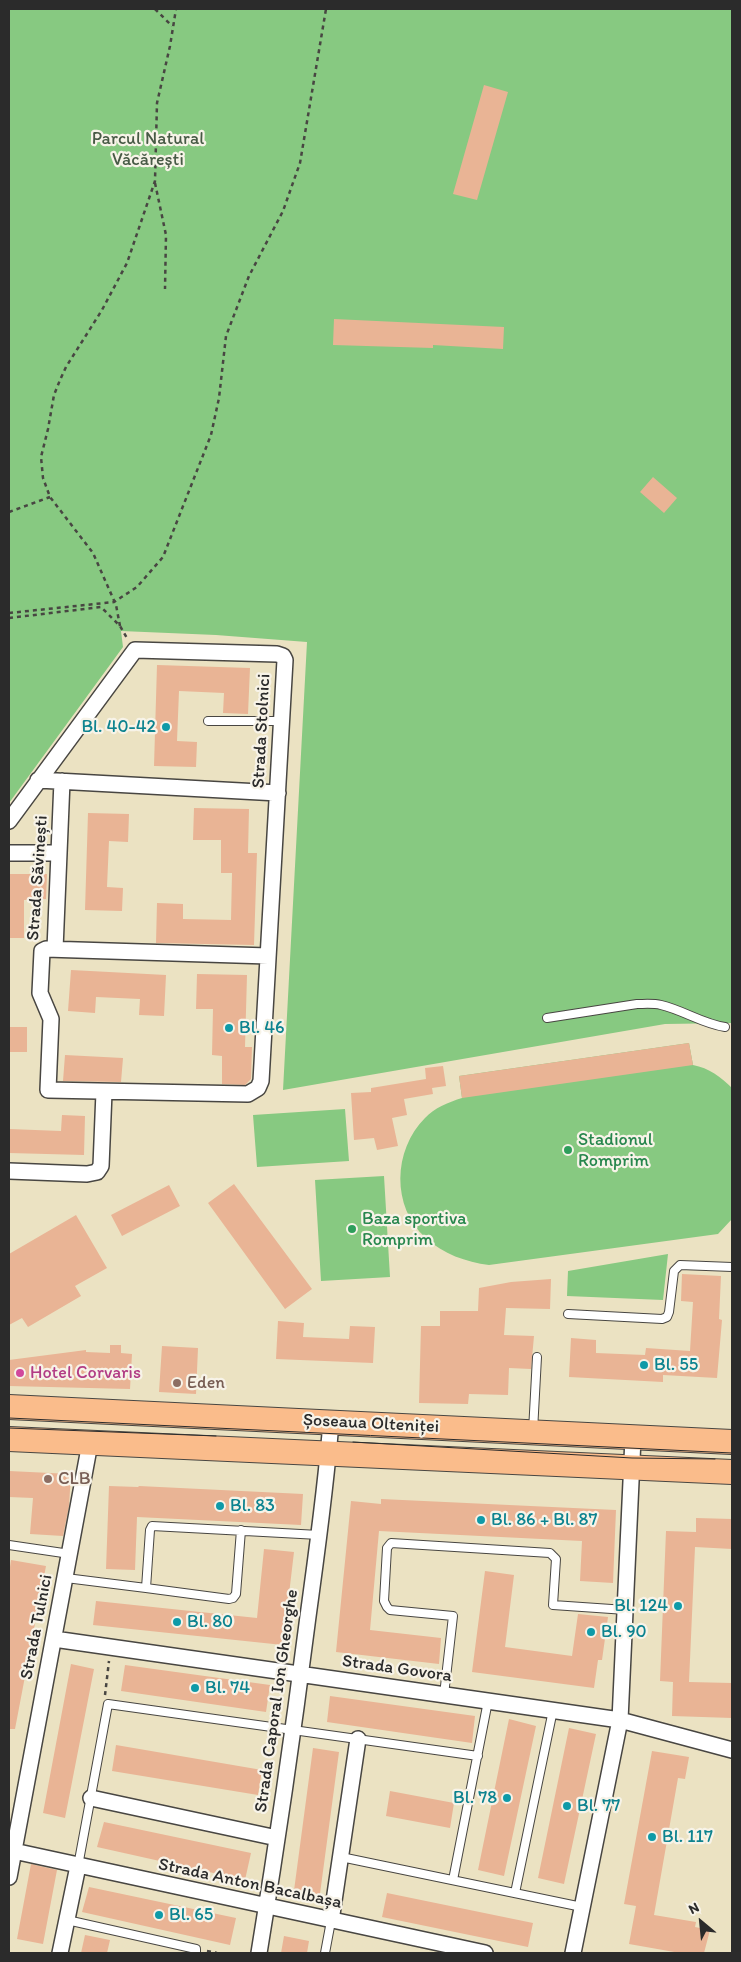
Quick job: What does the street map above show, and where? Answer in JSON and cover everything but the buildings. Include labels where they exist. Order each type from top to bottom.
[{"type":"main road","name":"Șoseaua Olteniței","points":[[9,1407],[331,1421],[732,1442]]},
{"type":"main road","name":"Șoseaua Olteniței","points":[[9,1439],[732,1472]]},
{"type":"street","name":"Strada Stolnici","points":[[104,1092],[238,1094],[254,1092],[261,1081],[285,660],[283,656],[277,654],[134,650]]},
{"type":"street","name":"Strada Săvinești","points":[[9,821],[134,650]]},
{"type":"street","points":[[38,780],[278,794]]},
{"type":"street","name":"Strada Săvinești","points":[[62,781],[55,949],[46,949],[40,954],[40,993],[51,1019],[48,1090],[104,1092]]},
{"type":"street","points":[[9,853],[59,854]]},
{"type":"street","points":[[55,949],[268,956]]},
{"type":"street","points":[[9,1171],[88,1174],[97,1172],[101,1166],[104,1092]]},
{"type":"street","name":"Strada Caporal Ion Gheorghe","points":[[259,1953],[319,1535],[331,1421]]},
{"type":"street","points":[[573,1953],[620,1720],[633,1438]]},
{"type":"street","name":"Strada Tulnici","points":[[9,1877],[11,1851],[66,1578],[90,1443]]},
{"type":"street","name":"Strada Govora","points":[[54,1639],[620,1720],[732,1750]]},
{"type":"street","points":[[332,1921],[358,1738]]},
{"type":"street","points":[[91,1798],[277,1838]]},
{"type":"street","name":"Strada Anton Bacalbașa","points":[[11,1851],[484,1953]]},
{"type":"street","points":[[60,1953],[78,1866]]},
{"type":"lane","points":[[208,721],[282,721]]},
{"type":"lane","points":[[547,1018],[636,1004],[649,1004],[661,1005],[716,1026],[725,1027]]},
{"type":"lane","points":[[568,1314],[662,1320],[667,1317],[669,1312],[676,1267],[680,1265],[732,1267]]},
{"type":"lane","points":[[533,1432],[537,1357]]},
{"type":"lane","points":[[146,1588],[150,1530],[152,1526],[319,1535]]},
{"type":"lane","points":[[66,1578],[229,1600],[236,1594],[242,1530]]},
{"type":"lane","points":[[444,1695],[453,1616],[390,1610],[387,1607],[384,1599],[387,1548],[391,1543],[550,1552],[556,1559],[553,1604],[626,1610]]},
{"type":"lane","points":[[9,1545],[70,1554]]},
{"type":"lane","points":[[453,1880],[488,1701]]},
{"type":"lane","points":[[78,1866],[108,1704],[478,1756]]},
{"type":"lane","points":[[515,1893],[553,1710]]},
{"type":"lane","points":[[341,1857],[582,1907]]},
{"type":"lane","points":[[67,1920],[196,1949],[196,1953]]},
{"type":"lane","points":[[325,1953],[332,1921]]},
{"type":"path","points":[[155,9],[172,26]]},
{"type":"path","points":[[165,289],[166,235],[155,181],[157,103],[176,9]]},
{"type":"path","points":[[9,613],[114,602],[137,587],[163,557],[211,435],[220,398],[226,336],[248,276],[283,212],[300,163],[326,9]]},
{"type":"path","points":[[120,626],[114,602],[93,553],[50,498],[43,478],[40,457],[48,429],[54,395],[66,367],[102,310],[127,263],[155,181]]},
{"type":"path","points":[[9,512],[50,498]]},
{"type":"path","points":[[9,618],[101,607],[120,626],[134,650]]},
{"type":"path","points":[[108,1704],[105,1695],[110,1647]]},
{"type":"green space","name":"Parcul Natural Văcărești","points":[[9,9],[732,9],[732,1023],[665,1024],[283,1090],[307,642],[216,635],[121,631],[123,647],[9,803]]},
{"type":"green space","name":"Stadionul Romprim","points":[[689,1043],[693,1065],[704,1068],[724,1080],[732,1088],[732,1219],[718,1234],[489,1265],[472,1262],[447,1253],[426,1238],[415,1225],[407,1211],[402,1195],[400,1178],[402,1162],[414,1131],[425,1118],[442,1106],[462,1098],[459,1076]]},
{"type":"green space","name":"Baza sportiva Romprim","points":[[345,1109],[349,1161],[257,1167],[253,1115]]},
{"type":"green space","name":"Baza sportiva Romprim","points":[[384,1176],[390,1277],[321,1281],[315,1180]]},
{"type":"green space","points":[[668,1254],[663,1300],[567,1296],[568,1271]]},
{"type":"tram line","points":[[9,1418],[732,1453]]},
{"type":"tram line","points":[[9,1428],[216,1436]]},
{"type":"tram line","points":[[353,1442],[632,1458],[715,1459]]},
{"type":"place","name":"Bl. 40-42","points":[[166,727]]},
{"type":"place","name":"Bl. 46","points":[[229,1028]]},
{"type":"place","name":"Stadionul Romprim","points":[[568,1150]]},
{"type":"place","name":"Baza sportiva Romprim","points":[[352,1229]]},
{"type":"place","name":"Bl. 55","points":[[644,1365]]},
{"type":"place","name":"Hotel Corvaris","points":[[20,1373]]},
{"type":"place","name":"Eden","points":[[177,1383]]},
{"type":"place","name":"CLB","points":[[48,1479]]},
{"type":"place","name":"Bl. 83","points":[[220,1506]]},
{"type":"place","name":"Bl. 86 + Bl. 87","points":[[481,1520]]},
{"type":"place","name":"Bl. 124","points":[[678,1606]]},
{"type":"place","name":"Bl. 80","points":[[177,1622]]},
{"type":"place","name":"Bl. 90","points":[[591,1632]]},
{"type":"place","name":"Bl. 74","points":[[195,1688]]},
{"type":"place","name":"Bl. 78","points":[[507,1798]]},
{"type":"place","name":"Bl. 77","points":[[567,1806]]},
{"type":"place","name":"Bl. 117","points":[[652,1837]]},
{"type":"place","name":"Bl. 65","points":[[159,1915]]}]
